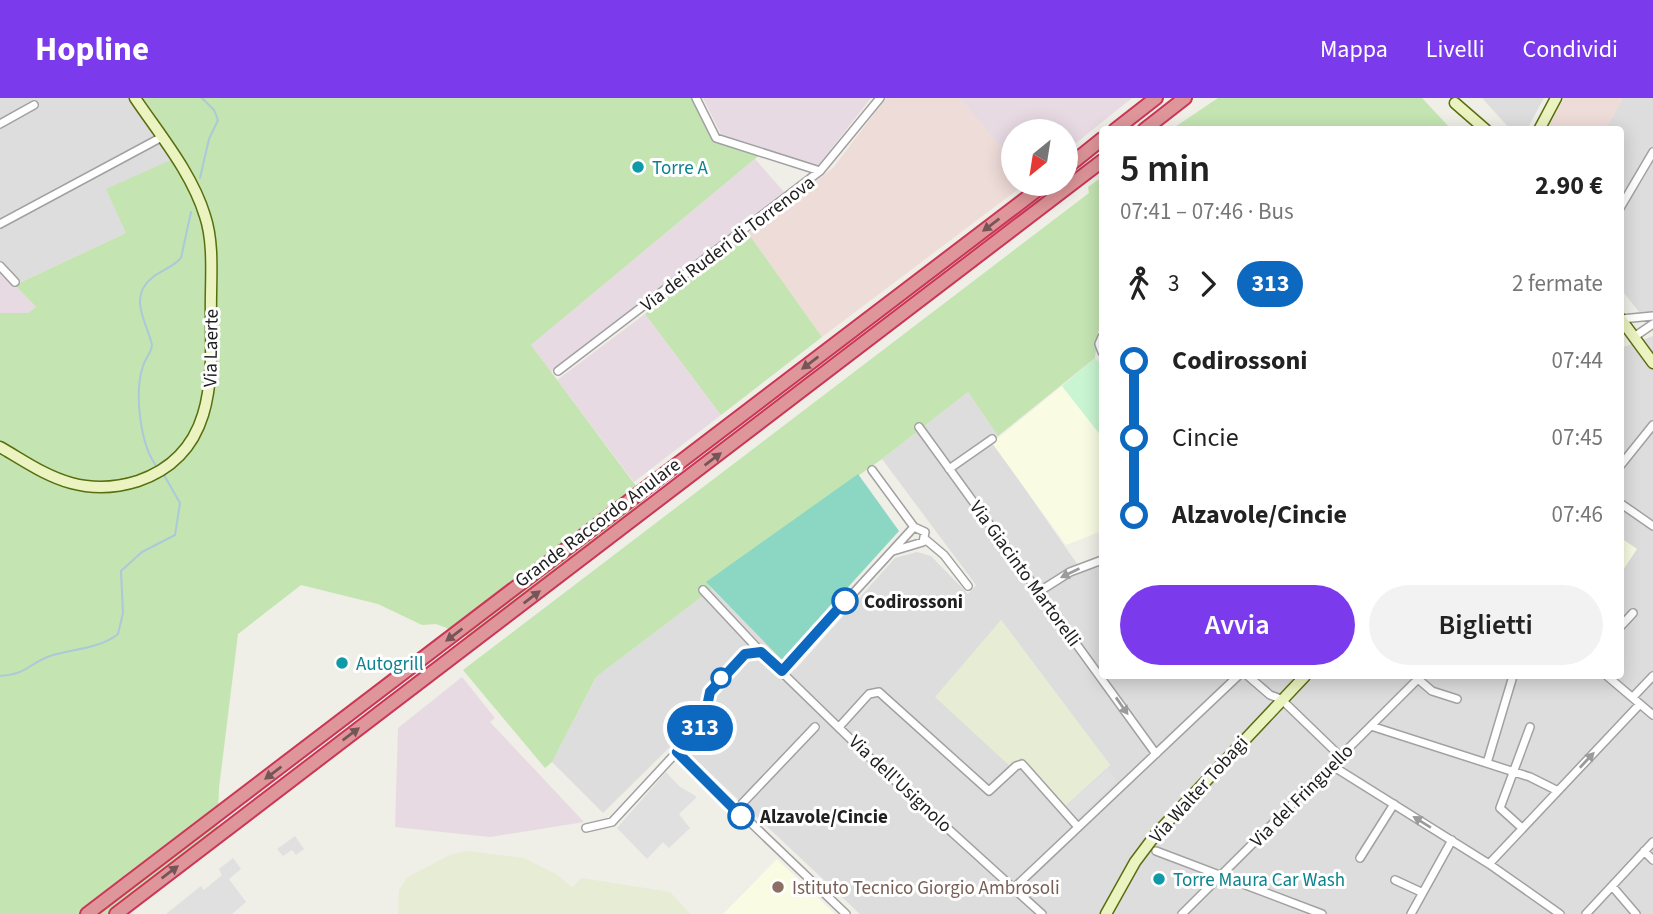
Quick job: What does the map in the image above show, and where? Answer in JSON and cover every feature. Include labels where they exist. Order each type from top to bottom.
[{"type":"highway","points":[[1120,126],[1156,98]]},
{"type":"highway","points":[[1149,126],[1185,98]]},
{"type":"highway","points":[[1078,158],[1099,141]]},
{"type":"highway","name":"Grande Raccordo Anulare","points":[[116,914],[1099,163]]},
{"type":"highway","name":"Grande Raccordo Anulare","points":[[87,914],[1029,196]]},
{"type":"street","name":"Via Laerte","points":[[0,447],[45,472],[76,484],[111,487],[148,477],[170,465],[192,440],[208,399],[211,355],[210,242],[206,219],[198,198],[135,98]]},
{"type":"street","points":[[696,98],[716,138],[820,171]]},
{"type":"street","name":"Via dei Ruderi di Torrenova","points":[[558,371],[820,171],[880,98]]},
{"type":"street","points":[[1541,126],[1556,98]]},
{"type":"street","points":[[1453,100],[1473,126]]},
{"type":"street","points":[[1453,100],[1482,126]]},
{"type":"street","points":[[0,124],[34,105]]},
{"type":"street","points":[[0,224],[162,138]]},
{"type":"street","points":[[1624,201],[1653,152]]},
{"type":"street","points":[[0,266],[15,282]]},
{"type":"street","points":[[1624,318],[1653,316]]},
{"type":"street","points":[[1624,322],[1653,363]]},
{"type":"street","points":[[1624,336],[1634,337],[1653,324]]},
{"type":"street","points":[[1624,461],[1653,425]]},
{"type":"street","name":"Via Giacinto Martorelli","points":[[919,427],[1099,674]]},
{"type":"street","points":[[949,469],[992,439]]},
{"type":"street","points":[[872,470],[914,527],[922,529],[925,539],[944,555],[968,586]]},
{"type":"street","points":[[1624,506],[1653,526]]},
{"type":"street","points":[[782,671],[914,527]]},
{"type":"street","points":[[892,551],[919,545],[925,539]]},
{"type":"street","points":[[1040,591],[1067,573],[1099,561]]},
{"type":"street","name":"Via dell'Usignolo","points":[[703,590],[761,652],[878,765],[1042,914]]},
{"type":"street","points":[[1624,623],[1633,613]]},
{"type":"street","points":[[586,828],[612,822],[702,724],[708,697],[719,680],[745,654],[761,652]]},
{"type":"street","points":[[1633,697],[1653,676]]},
{"type":"street","name":"Via Giacinto Martorelli","points":[[1103,679],[1156,754]]},
{"type":"street","points":[[1014,888],[1235,679]]},
{"type":"street","points":[[1251,679],[1270,695],[1281,699],[1340,756]]},
{"type":"street","name":"Via Walter Tobagi","points":[[1106,914],[1135,862],[1156,834],[1302,679]]},
{"type":"street","name":"Via del Fringuello","points":[[1182,914],[1417,679]]},
{"type":"street","points":[[1421,679],[1432,691],[1457,699]]},
{"type":"street","points":[[1486,763],[1512,679]]},
{"type":"street","points":[[1611,679],[1653,715]]},
{"type":"street","points":[[840,726],[871,693],[879,692],[989,791],[1016,766],[1023,765],[1078,827]]},
{"type":"street","points":[[1489,863],[1640,704]]},
{"type":"street","points":[[1371,726],[1486,763],[1558,791]]},
{"type":"street","points":[[736,810],[815,727]]},
{"type":"street","points":[[1522,828],[1500,809],[1530,727]]},
{"type":"street","points":[[677,752],[846,914]]},
{"type":"street","points":[[1331,765],[1489,863],[1560,914]]},
{"type":"street","points":[[1360,858],[1394,804]]},
{"type":"street","points":[[1411,914],[1452,840]]},
{"type":"street","points":[[1586,914],[1653,842]]},
{"type":"street","points":[[1156,851],[1322,914]]},
{"type":"street","points":[[1644,851],[1653,860]]},
{"type":"street","points":[[1395,880],[1421,892]]},
{"type":"street","points":[[1612,886],[1636,914]]},
{"type":"shaded area","points":[[0,98],[143,98],[182,155],[126,233],[15,285],[0,270]]},
{"type":"shaded area","points":[[703,98],[871,98],[817,167],[722,136]]},
{"type":"shaded area","points":[[886,98],[959,98],[1001,147],[1001,196],[1009,196],[822,337],[748,233],[833,168]]},
{"type":"shaded area","points":[[959,98],[1132,98],[1078,141],[1078,119],[1001,119],[1001,147]]},
{"type":"shaded area","points":[[1482,98],[1544,98],[1529,126],[1507,126]]},
{"type":"shaded area","points":[[1564,98],[1623,98],[1608,126],[1549,126]]},
{"type":"shaded area","points":[[1623,98],[1653,98],[1653,330],[1624,293],[1624,126],[1607,126]]},
{"type":"shaded area","points":[[755,159],[785,193],[551,372],[531,345]]},
{"type":"shaded area","points":[[0,270],[36,307],[28,313],[0,313]]},
{"type":"shaded area","points":[[645,314],[721,415],[634,482],[557,380]]},
{"type":"shaded area","points":[[1653,336],[1653,914],[860,914],[676,741],[603,813],[552,762],[596,677],[712,589],[795,670],[895,558],[917,552],[931,556],[968,594],[976,585],[882,459],[968,392],[998,436],[993,443],[1082,571],[1099,567],[1099,679],[1624,679],[1624,347]],"holes":[[[1001,620],[1110,765],[1064,807],[1022,757],[1012,766]]]},
{"type":"shaded area","points":[[1062,386],[1099,433],[1099,532],[1066,545],[992,443]]},
{"type":"shaded area","points":[[1624,540],[1637,549],[1624,568]]},
{"type":"shaded area","points":[[1001,620],[1110,765],[1064,807],[1022,757],[1011,767],[935,697]]},
{"type":"shaded area","points":[[462,677],[495,718],[490,722],[584,822],[490,837],[395,827],[398,728]]},
{"type":"shaded area","points":[[1108,769],[1117,781],[1077,819],[1066,807]]},
{"type":"shaded area","points":[[666,772],[679,786],[697,797],[679,814],[690,828],[669,848],[663,842],[647,859],[617,828]]},
{"type":"shaded area","points":[[295,836],[304,849],[296,855],[292,850],[283,856],[277,849]]},
{"type":"shaded area","points":[[467,851],[524,858],[556,874],[572,887],[582,878],[670,892],[690,914],[398,914],[399,890],[408,877],[450,855]]},
{"type":"shaded area","points":[[233,858],[241,869],[229,879],[246,902],[232,914],[166,914],[201,886],[204,890],[222,875],[219,869]]},
{"type":"shaded area","name":"Istituto Tecnico Giorgio Ambrosoli","points":[[777,859],[835,914],[723,914]]},
{"type":"green space","points":[[143,98],[696,98],[714,136],[762,153],[531,345],[651,506],[476,639],[436,624],[422,625],[378,604],[301,585],[238,634],[219,788],[217,836],[119,914],[0,914],[0,313],[28,313],[36,307],[15,285],[126,233],[106,189],[182,155]]},
{"type":"green space","points":[[1218,98],[1422,98],[1448,126],[1176,126]]},
{"type":"green space","points":[[1099,179],[1099,331],[1095,358],[998,436],[968,392],[882,459],[707,582],[712,589],[596,677],[552,762],[545,768],[463,670],[1089,193],[1088,187]]},
{"type":"green space","points":[[748,233],[822,337],[721,415],[645,314]]},
{"type":"green space","points":[[1095,358],[1099,362],[1099,433],[1062,386]]},
{"type":"green space","points":[[858,474],[899,531],[782,660],[706,582]]},
{"type":"waterway","points":[[200,178],[209,139],[218,120],[214,110],[202,98]]},
{"type":"waterway","points":[[158,468],[147,447],[140,419],[140,377],[152,345],[141,310],[141,293],[153,277],[181,258],[191,212]]},
{"type":"waterway","points":[[0,676],[22,671],[50,656],[103,643],[118,634],[123,613],[121,571],[142,552],[175,535],[180,503],[164,475]]},
{"type":"bus line","name":"313","points":[[741,816],[677,752],[704,721],[710,692],[745,654],[752,650],[761,652],[782,671],[845,601]]},
{"type":"place","name":"Torre A","points":[[638,167]]},
{"type":"place","name":"Codirossoni","points":[[845,601]]},
{"type":"place","name":"Autogrill","points":[[342,663]]},
{"type":"place","name":"Alzavole/Cincie","points":[[741,816]]},
{"type":"place","name":"Torre Maura Car Wash","points":[[1159,879]]},
{"type":"place","name":"Istituto Tecnico Giorgio Ambrosoli","points":[[778,887]]}]
